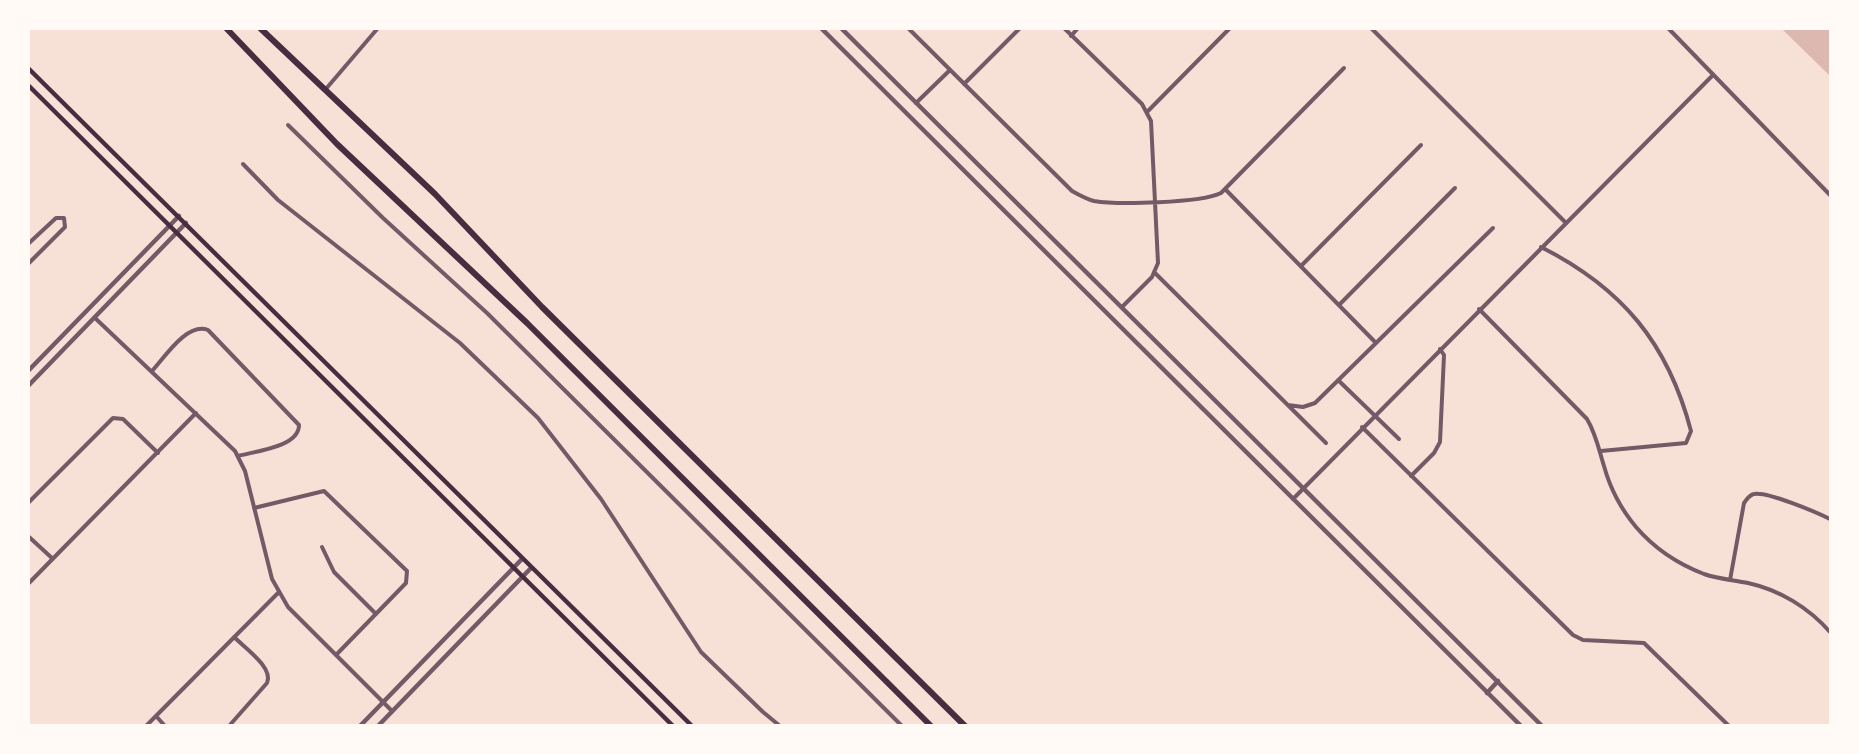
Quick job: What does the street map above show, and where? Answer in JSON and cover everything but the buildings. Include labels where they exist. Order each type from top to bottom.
[{"type":"highway","points":[[226,28],[337,144],[527,323],[931,726]]},
{"type":"highway","points":[[260,28],[428,187],[542,307],[965,726]]},
{"type":"main road","points":[[28,68],[692,726]]},
{"type":"main road","points":[[28,86],[673,726]]},
{"type":"street","points":[[325,90],[378,28]]},
{"type":"street","points":[[821,28],[1521,726]]},
{"type":"street","points":[[841,28],[1542,726]]},
{"type":"street","points":[[908,28],[1078,195],[1102,202],[1204,200],[1226,190],[1344,68]]},
{"type":"street","points":[[964,84],[1020,28]]},
{"type":"street","points":[[1064,28],[1148,111],[1152,126],[1158,259],[1154,272],[1122,307]]},
{"type":"street","points":[[1071,36],[1078,28]]},
{"type":"street","points":[[1148,111],[1230,28]]},
{"type":"street","points":[[1371,28],[1565,222]]},
{"type":"street","points":[[1668,28],[1712,76],[1830,195]]},
{"type":"street","points":[[916,103],[950,70]]},
{"type":"street","points":[[1293,499],[1540,247],[1712,76]]},
{"type":"street","points":[[288,125],[383,218],[487,313],[902,726]]},
{"type":"street","points":[[1301,266],[1421,145]]},
{"type":"street","points":[[243,164],[278,200],[460,343],[538,418],[601,499],[674,615],[701,652],[780,726]]},
{"type":"street","points":[[1339,305],[1455,188]]},
{"type":"street","points":[[1226,190],[1376,343]]},
{"type":"street","points":[[28,371],[179,216]]},
{"type":"street","points":[[28,244],[56,218],[64,218],[64,227],[28,264]]},
{"type":"street","points":[[28,386],[186,224]]},
{"type":"street","points":[[1288,405],[1299,408],[1311,405],[1493,228]]},
{"type":"street","points":[[1540,247],[1584,272],[1630,311],[1665,360],[1685,406],[1691,431],[1686,443],[1600,452]]},
{"type":"street","points":[[1068,273],[1077,262]]},
{"type":"street","points":[[1154,272],[1326,443]]},
{"type":"street","points":[[1479,309],[1582,412],[1596,435],[1608,479],[1620,504],[1645,537],[1684,565],[1730,580],[1758,586],[1785,597],[1809,612],[1830,632]]},
{"type":"street","points":[[94,318],[196,413],[238,456],[278,593],[392,711]]},
{"type":"street","points":[[152,371],[191,330],[201,328],[208,330],[299,425],[298,432],[291,441],[238,456]]},
{"type":"street","points":[[1411,476],[1434,453],[1442,436],[1444,356],[1440,349]]},
{"type":"street","points":[[1338,380],[1399,439]]},
{"type":"street","points":[[28,584],[196,413]]},
{"type":"street","points":[[28,503],[113,418],[123,419],[158,453]]},
{"type":"street","points":[[1362,427],[1576,637],[1637,641],[1647,645],[1729,726]]},
{"type":"street","points":[[254,508],[316,491],[330,495],[408,574],[406,583],[336,655]]},
{"type":"street","points":[[1730,580],[1744,503],[1749,497],[1758,494],[1830,519]]},
{"type":"street","points":[[28,536],[53,559]]},
{"type":"street","points":[[322,547],[334,572],[376,614]]},
{"type":"street","points":[[360,726],[522,559]]},
{"type":"street","points":[[378,726],[531,568]]},
{"type":"street","points":[[146,726],[278,593]]},
{"type":"street","points":[[229,726],[269,680],[267,670],[234,638]]},
{"type":"street","points":[[1487,693],[1498,681]]},
{"type":"street","points":[[156,716],[165,726]]},
{"type":"shaded area","points":[[1782,29],[1830,29],[1830,76]]}]
